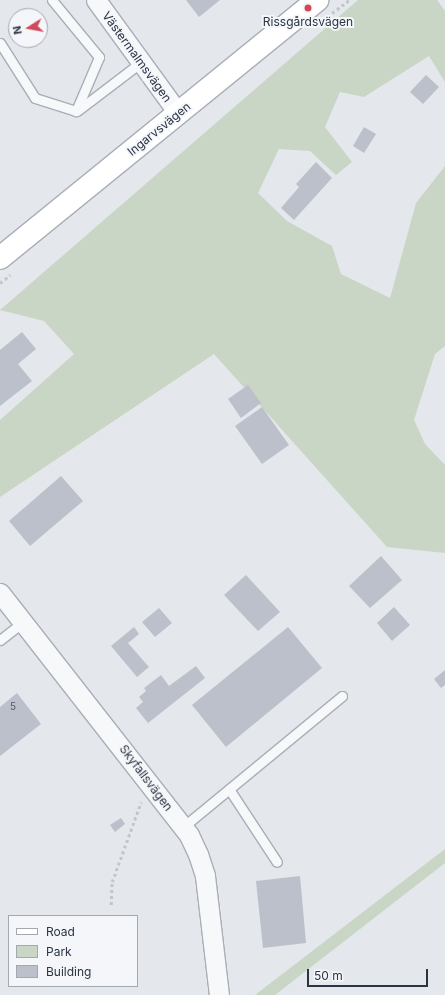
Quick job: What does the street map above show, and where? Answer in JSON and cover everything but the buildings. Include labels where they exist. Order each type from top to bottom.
[{"type":"street","name":"Västermalmsvägen","points":[[96,0],[140,63],[178,113]]},
{"type":"street","name":"Ingarvsvägen","points":[[0,258],[318,0]]},
{"type":"street","name":"Skyfallsvägen","points":[[0,593],[149,781],[183,827],[198,854],[205,876],[219,995]]},
{"type":"lane","points":[[52,0],[99,57],[76,111]]},
{"type":"lane","points":[[0,43],[35,98],[76,111]]},
{"type":"lane","points":[[76,111],[140,63]]},
{"type":"lane","points":[[0,640],[23,622]]},
{"type":"lane","points":[[183,827],[342,696]]},
{"type":"lane","points":[[229,789],[277,862]]},
{"type":"path","points":[[111,905],[112,882],[149,781]]},
{"type":"green space","points":[[358,0],[437,0],[445,11],[445,82],[429,56],[364,97],[340,92],[325,127],[352,162],[336,175],[310,151],[279,149],[258,193],[287,221],[332,246],[341,274],[390,298],[416,203],[445,166],[445,346],[435,354],[414,420],[425,444],[445,465],[445,553],[387,547],[214,354],[0,497],[0,420],[74,354],[44,321],[0,310]]},
{"type":"green space","points":[[445,849],[445,863],[275,995],[255,995]]},
{"type":"place","name":"Rissgårdsvägen","points":[[308,8]]}]
